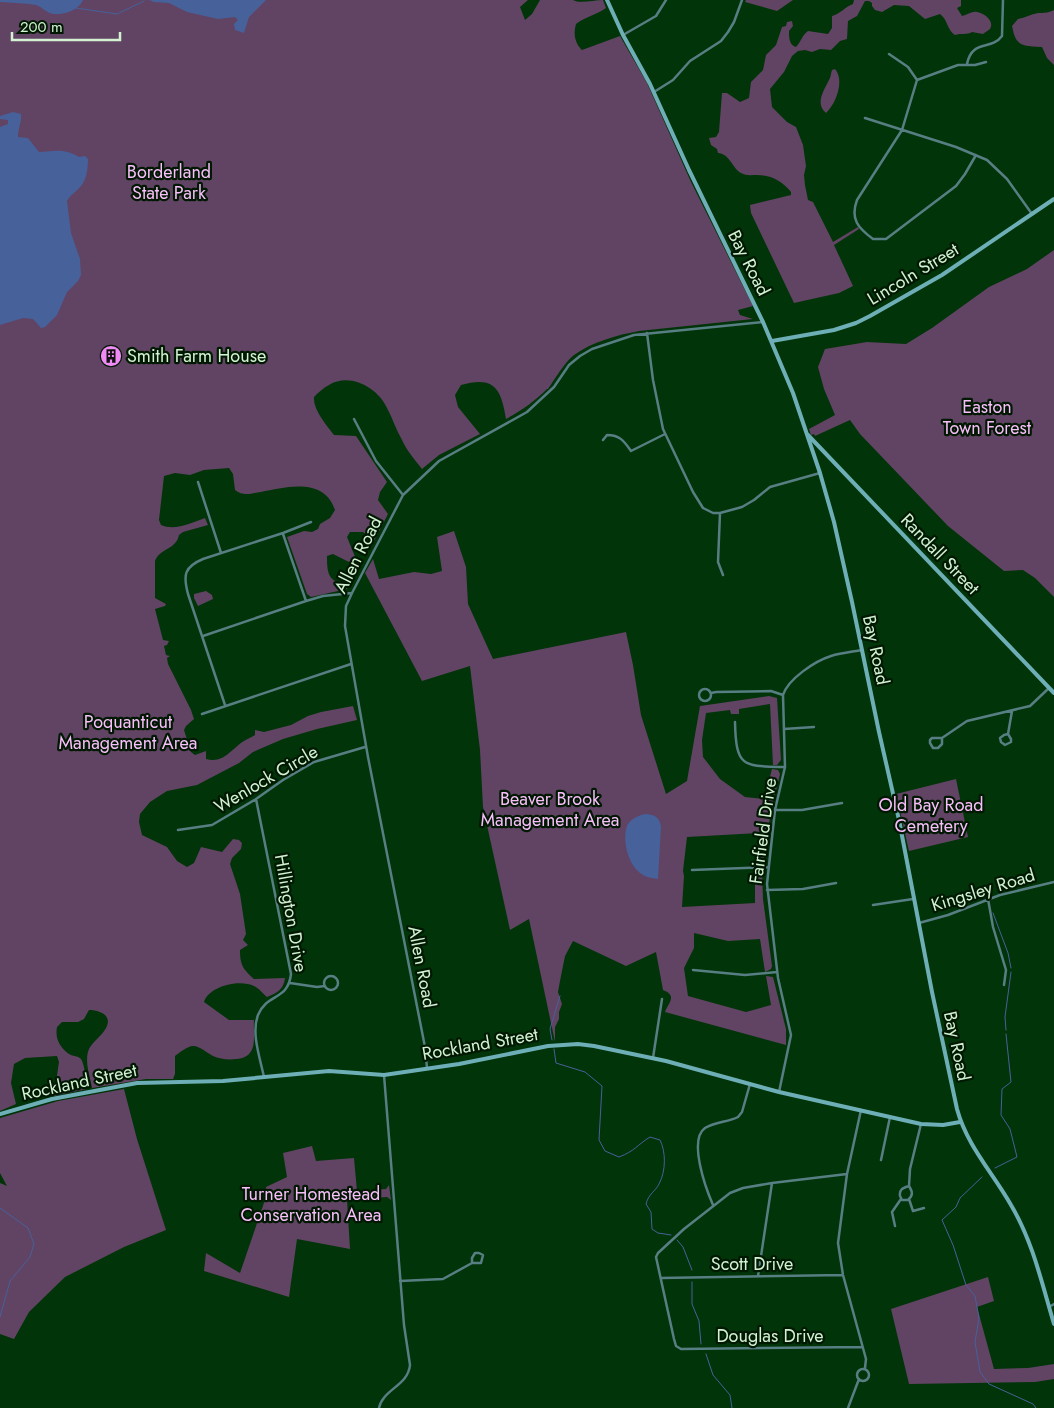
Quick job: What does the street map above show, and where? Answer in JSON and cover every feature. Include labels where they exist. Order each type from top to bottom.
[{"type":"street","name":"Bay Road","points":[[607,0],[622,35],[654,92],[688,170],[772,341],[793,393],[820,473],[837,535],[900,820],[932,992],[960,1122],[973,1147],[1012,1206],[1022,1225],[1054,1324]]},
{"type":"street","points":[[622,35],[656,16],[666,0]]},
{"type":"street","points":[[654,92],[673,80],[690,60],[721,41],[731,28],[742,0]]},
{"type":"street","points":[[967,64],[973,50],[998,41],[1002,36],[1003,0]]},
{"type":"street","points":[[889,54],[908,67],[917,80]]},
{"type":"street","points":[[917,80],[958,65],[986,62]]},
{"type":"street","points":[[917,80],[902,130],[857,200],[854,218],[859,226],[873,239],[886,239],[956,186],[966,174],[976,155]]},
{"type":"street","points":[[866,118],[956,147],[987,160],[1008,179],[1032,214]]},
{"type":"street","name":"Lincoln Street","points":[[772,341],[834,330],[863,320],[942,274],[1054,199]]},
{"type":"street","name":"Allen Road","points":[[427,1068],[425,1047],[351,664],[344,614],[352,593],[403,495],[440,461],[527,412],[554,387],[569,365],[580,356],[592,349],[626,336],[763,322]]},
{"type":"street","points":[[647,334],[653,380],[665,434],[700,504],[707,511],[720,513],[742,507],[770,487],[820,473]]},
{"type":"street","points":[[354,419],[376,461],[403,495]]},
{"type":"street","name":"Randall Street","points":[[806,433],[1054,693]]},
{"type":"street","points":[[604,440],[607,435],[615,435],[624,441],[631,451],[665,434]]},
{"type":"street","points":[[198,482],[221,552]]},
{"type":"street","points":[[720,513],[718,562],[722,575]]},
{"type":"street","points":[[225,706],[188,594],[185,575],[188,568],[194,563],[221,552],[283,533],[311,522]]},
{"type":"street","points":[[283,533],[306,601]]},
{"type":"street","points":[[203,636],[306,601],[324,596],[352,593]]},
{"type":"street","points":[[711,693],[771,691],[783,695],[787,686],[794,679],[821,661],[830,657],[862,650]]},
{"type":"street","points":[[202,714],[351,664]]},
{"type":"street","points":[[704,688],[708,689],[711,693],[710,699],[706,701],[699,696],[704,688]]},
{"type":"street","points":[[942,738],[942,744],[938,748],[931,746],[932,738],[942,738],[967,721],[1030,706],[1049,688]]},
{"type":"street","name":"Fairfield Drive","points":[[779,1092],[791,1034],[777,972],[767,890],[775,810],[785,767],[783,695]]},
{"type":"street","points":[[1008,734],[1004,734],[1000,738],[1004,745],[1011,742],[1008,734],[1012,711]]},
{"type":"street","points":[[736,722],[737,750],[744,762],[756,766],[785,767]]},
{"type":"street","points":[[784,729],[814,727]]},
{"type":"street","name":"Wenlock Circle","points":[[178,830],[212,825],[256,799],[282,780],[314,762],[366,747]]},
{"type":"street","name":"Hillington Drive","points":[[256,799],[291,974],[290,983],[285,992],[262,1007],[257,1020],[256,1030],[264,1077]]},
{"type":"street","points":[[775,810],[802,810],[842,802]]},
{"type":"street","points":[[692,870],[768,867]]},
{"type":"street","name":"Kingsley Road","points":[[919,923],[948,915],[1017,890],[1054,882]]},
{"type":"street","points":[[767,890],[803,889],[836,883]]},
{"type":"street","points":[[873,904],[915,899]]},
{"type":"street","points":[[988,899],[998,945],[1006,970],[1004,985]]},
{"type":"street","points":[[693,970],[745,976],[777,972]]},
{"type":"street","points":[[290,983],[317,987],[325,986],[330,989],[335,988],[338,984],[337,979],[333,976],[327,977],[325,986]]},
{"type":"street","points":[[653,1058],[662,998]]},
{"type":"street","name":"Rockland Street","points":[[0,1114],[52,1099],[136,1083],[223,1081],[329,1071],[384,1075],[459,1064],[548,1046],[572,1044],[594,1046],[653,1058],[779,1092],[921,1124],[960,1122]]},
{"type":"street","points":[[379,1408],[383,1398],[404,1380],[409,1370],[384,1075]]},
{"type":"street","points":[[713,1205],[703,1173],[697,1145],[698,1139],[705,1129],[716,1123],[738,1117],[742,1112],[750,1084]]},
{"type":"street","points":[[859,1379],[864,1381],[869,1378],[869,1373],[865,1368],[866,1359],[843,1275],[838,1243],[847,1174],[861,1110]]},
{"type":"street","points":[[881,1160],[890,1117]]},
{"type":"street","points":[[921,1124],[910,1169],[909,1186],[912,1192],[909,1199],[913,1211],[924,1208]]},
{"type":"street","points":[[661,1278],[656,1258],[658,1253],[713,1205],[730,1193],[743,1188],[772,1183],[847,1174]]},
{"type":"street","points":[[758,1276],[772,1183]]},
{"type":"street","points":[[895,1226],[892,1212],[901,1199],[901,1190],[909,1186]]},
{"type":"street","points":[[901,1199],[909,1199]]},
{"type":"street","points":[[400,1281],[443,1279],[472,1263],[481,1263],[483,1255],[475,1253],[472,1263]]},
{"type":"street","name":"Scott Drive","points":[[661,1278],[843,1275]]},
{"type":"street","name":"Douglas Drive","points":[[661,1278],[678,1347],[685,1349],[862,1348]]},
{"type":"street","points":[[1049,1307],[1054,1304]]},
{"type":"street","points":[[848,1408],[859,1379],[858,1371],[861,1368],[865,1368]]},
{"type":"green space","name":"Borderland State Park","points":[[0,0],[528,0],[520,7],[525,20],[532,14],[540,0],[573,0],[583,2],[603,0],[606,8],[576,24],[576,41],[582,50],[620,36],[647,83],[691,182],[753,306],[738,310],[740,315],[753,319],[639,331],[597,343],[581,350],[570,358],[548,389],[528,406],[506,419],[502,399],[494,387],[481,382],[461,385],[455,395],[458,407],[480,434],[439,455],[422,469],[406,448],[387,408],[377,394],[354,381],[337,381],[329,385],[314,397],[314,402],[321,417],[334,435],[356,436],[387,482],[380,492],[378,500],[388,514],[374,541],[363,532],[350,532],[347,537],[358,564],[333,554],[327,556],[327,567],[330,576],[336,582],[347,585],[347,589],[311,597],[307,594],[287,537],[304,531],[312,532],[330,518],[335,510],[330,500],[322,493],[313,488],[292,487],[251,494],[241,493],[235,490],[233,474],[229,468],[204,470],[190,475],[175,473],[164,476],[159,520],[161,525],[177,527],[205,518],[208,525],[183,532],[179,535],[175,544],[160,554],[155,561],[155,598],[166,604],[155,609],[163,640],[169,641],[164,646],[166,655],[170,656],[167,658],[168,664],[194,719],[184,730],[191,752],[195,755],[206,751],[206,759],[223,758],[244,741],[255,735],[255,730],[264,732],[291,725],[321,712],[353,706],[357,720],[283,739],[253,752],[239,763],[197,785],[167,791],[150,802],[140,814],[139,822],[142,835],[167,847],[177,861],[187,867],[194,863],[201,847],[222,852],[233,839],[239,840],[242,843],[241,849],[232,858],[230,864],[240,894],[246,934],[243,940],[248,945],[240,950],[242,963],[254,979],[285,978],[279,990],[267,997],[256,987],[241,983],[218,988],[207,996],[204,1002],[229,1020],[254,1020],[252,1051],[248,1055],[236,1059],[224,1059],[215,1057],[200,1048],[192,1046],[175,1056],[175,1074],[173,1079],[146,1079],[92,1088],[88,1068],[88,1053],[91,1046],[106,1028],[108,1020],[101,1012],[89,1010],[84,1019],[78,1022],[62,1022],[57,1027],[57,1039],[60,1045],[69,1054],[82,1060],[87,1089],[54,1096],[59,1062],[57,1056],[25,1058],[14,1064],[11,1083],[16,1104],[0,1111]]},
{"type":"green space","points":[[746,0],[793,0],[777,11],[745,2]]},
{"type":"green space","points":[[854,0],[961,0],[961,6],[957,8],[962,16],[973,12],[980,13],[990,20],[991,26],[983,34],[972,32],[955,35],[940,14],[925,19],[909,6],[894,5],[882,12],[875,10],[869,1],[865,1],[857,16],[848,21],[847,39],[840,41],[831,50],[798,51],[792,56],[784,72],[770,89],[772,107],[787,122],[796,127],[803,145],[806,166],[804,175],[808,200],[813,202],[833,242],[858,227],[859,229],[834,245],[853,286],[839,293],[794,303],[751,213],[750,205],[791,195],[791,192],[772,177],[741,173],[728,158],[718,153],[717,149],[711,145],[709,138],[716,137],[719,132],[722,93],[727,93],[740,102],[749,98],[751,82],[763,70],[766,55],[776,45],[782,27],[786,26],[787,22],[792,21],[793,26],[789,31],[789,38],[796,47],[808,31],[828,34],[832,28],[832,16],[853,4]]},
{"type":"green space","points":[[1054,10],[1054,65],[1047,58],[1042,47],[1029,46],[1018,42],[1012,26],[1018,19]]},
{"type":"green space","points":[[835,69],[839,79],[838,92],[833,104],[826,113],[821,105],[821,100],[832,70]]},
{"type":"green space","name":"Easton Town Forest","points":[[1054,250],[1054,597],[1035,578],[1023,570],[1004,571],[948,526],[860,434],[850,420],[815,436],[814,434],[811,435],[809,429],[835,415],[824,389],[818,367],[825,349],[867,342],[906,344],[932,328],[989,287],[1027,269]]},
{"type":"green space","name":"Beaver Brook Management Area","points":[[454,531],[466,567],[468,604],[493,659],[626,632],[641,715],[666,794],[687,781],[700,706],[769,696],[777,698],[781,760],[777,765],[773,765],[770,704],[739,709],[739,714],[731,714],[730,710],[706,713],[702,740],[703,757],[720,779],[745,797],[764,799],[772,769],[778,770],[780,774],[771,811],[763,864],[755,866],[759,833],[687,837],[683,871],[682,907],[755,903],[755,870],[762,872],[771,969],[765,972],[760,939],[728,941],[694,933],[694,948],[684,968],[688,996],[746,1012],[771,1005],[766,976],[773,977],[786,1029],[786,1045],[665,1012],[671,997],[668,992],[663,990],[656,952],[626,966],[573,941],[565,956],[558,992],[562,1004],[555,1027],[555,1042],[529,919],[510,930],[483,807],[480,750],[470,666],[422,681],[365,573],[373,559],[379,579],[414,572],[431,574],[442,571],[437,537]]},
{"type":"green space","points":[[206,591],[212,595],[213,599],[198,606],[194,594]]},
{"type":"green space","name":"Old Bay Road Cemetery","points":[[956,779],[968,837],[909,851],[896,794]]},
{"type":"green space","points":[[124,1089],[137,1139],[166,1230],[124,1247],[65,1277],[29,1312],[14,1339],[0,1334],[0,1183],[7,1186],[0,1173],[0,1118],[58,1101]]},
{"type":"green space","name":"Turner Homestead Conservation Area","points":[[312,1146],[316,1161],[354,1158],[357,1191],[386,1189],[389,1185],[391,1200],[387,1197],[347,1200],[350,1249],[297,1239],[289,1297],[204,1271],[206,1253],[240,1273],[265,1200],[266,1187],[287,1177],[283,1153]]},
{"type":"green space","points":[[988,1277],[994,1301],[977,1307],[994,1369],[1028,1368],[1054,1364],[1054,1379],[1035,1382],[909,1384],[891,1309]]},
{"type":"water","points":[[0,0],[83,0],[74,10],[57,14],[36,5],[0,2]]},
{"type":"water","points":[[149,0],[266,0],[249,17],[244,33],[235,30],[234,24],[238,20],[235,17],[218,19],[187,12],[169,3]]},
{"type":"water","points":[[13,112],[21,114],[18,137],[28,138],[39,152],[64,151],[79,157],[85,156],[88,159],[85,180],[67,201],[71,233],[80,259],[81,275],[67,292],[57,315],[45,327],[41,328],[33,319],[23,318],[0,325],[0,127],[8,124],[8,120],[0,119],[0,116]]},
{"type":"water","points":[[646,814],[656,817],[661,826],[658,879],[640,873],[632,864],[627,851],[625,838],[628,824],[640,815]]},
{"type":"waterway","points":[[76,8],[117,14],[144,1]]},
{"type":"waterway","points":[[993,913],[1008,953],[1011,968]]},
{"type":"waterway","points":[[1006,1030],[1005,1017],[1011,972]]},
{"type":"waterway","points":[[552,1040],[550,1029],[560,996]]},
{"type":"waterway","points":[[995,1168],[1017,1157],[1010,1129],[1001,1115],[1002,1089],[1011,1082],[1006,1034]]},
{"type":"waterway","points":[[554,1049],[556,1063],[585,1072],[602,1086],[599,1140],[605,1151],[619,1157],[650,1137],[660,1140],[664,1156],[663,1173],[659,1184],[646,1204],[651,1212],[652,1229],[658,1233],[671,1235]]},
{"type":"waterway","points":[[982,1177],[960,1198],[956,1207],[942,1220],[953,1245],[966,1285],[975,1296],[979,1318],[975,1342],[980,1372],[989,1384],[1033,1404],[1036,1408]]},
{"type":"waterway","points":[[0,1208],[28,1228],[34,1244],[30,1257],[10,1281],[0,1317]]},
{"type":"waterway","points":[[677,1240],[683,1247],[692,1270]]},
{"type":"waterway","points":[[692,1282],[692,1304],[699,1321],[701,1344]]},
{"type":"waterway","points":[[706,1354],[713,1375],[730,1395],[732,1408]]},
{"type":"place","name":"Smith Farm House","points":[[111,356]]},
{"type":"park label","name":"Poquanticut Management Area","points":[[128,732]]}]
